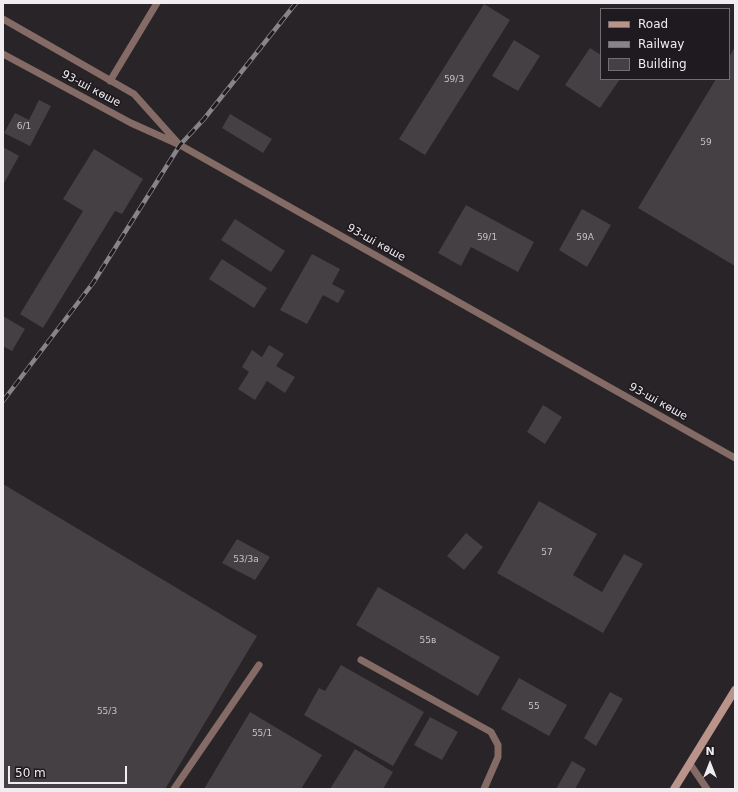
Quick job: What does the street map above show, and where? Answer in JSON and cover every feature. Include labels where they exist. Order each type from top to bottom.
[{"type":"main road","points":[[674,789],[735,690]]},
{"type":"lane","points":[[110,81],[157,3]]},
{"type":"lane","points":[[3,19],[134,94],[180,145]]},
{"type":"lane","name":"93-ші көше","points":[[3,54],[131,123],[180,145],[735,458]]},
{"type":"lane","points":[[361,660],[491,732],[498,745],[498,757],[484,789]]},
{"type":"lane","points":[[174,789],[259,665]]},
{"type":"lane","points":[[690,764],[707,789]]},
{"type":"building","points":[[484,4],[510,20],[425,155],[399,139]]},
{"type":"building","points":[[514,40],[540,56],[518,91],[492,76]]},
{"type":"building","points":[[735,47],[735,266],[638,208],[715,80],[730,80],[730,55]]},
{"type":"building","points":[[590,48],[600,54],[600,80],[619,80],[600,108],[565,85]]},
{"type":"building","points":[[39,100],[51,106],[30,146],[4,133],[15,113],[29,120]]},
{"type":"building","points":[[230,114],[272,139],[263,153],[222,128]]},
{"type":"building","points":[[3,147],[19,156],[3,185]]},
{"type":"building","points":[[94,149],[143,179],[122,214],[115,211],[43,328],[20,314],[83,211],[63,199]]},
{"type":"building","points":[[466,205],[534,242],[518,272],[471,247],[461,266],[438,253]]},
{"type":"building","points":[[582,209],[611,225],[587,267],[559,250]]},
{"type":"building","points":[[235,219],[285,251],[271,272],[221,240]]},
{"type":"building","points":[[312,254],[340,269],[332,284],[345,291],[338,303],[323,295],[307,324],[280,310]]},
{"type":"building","points":[[222,259],[267,288],[254,308],[209,279]]},
{"type":"building","points":[[3,316],[25,329],[12,351],[3,346]]},
{"type":"building","points":[[269,345],[284,354],[276,366],[295,377],[285,393],[267,381],[255,400],[238,389],[249,372],[242,367],[252,350],[262,357]]},
{"type":"building","points":[[543,405],[562,417],[545,444],[527,432]]},
{"type":"building","points":[[3,484],[257,636],[165,789],[3,789]]},
{"type":"building","points":[[539,501],[597,534],[573,575],[602,592],[624,554],[643,564],[603,633],[497,573]]},
{"type":"building","points":[[466,533],[483,547],[464,570],[447,556]]},
{"type":"building","points":[[237,539],[270,557],[255,580],[222,563]]},
{"type":"building","points":[[378,587],[500,657],[478,696],[356,625]]},
{"type":"building","points":[[341,665],[424,712],[393,766],[304,715],[319,688],[325,691]]},
{"type":"building","points":[[519,678],[567,705],[549,736],[501,709]]},
{"type":"building","points":[[610,692],[623,699],[596,746],[584,738]]},
{"type":"building","points":[[250,712],[322,755],[301,789],[204,789]]},
{"type":"building","points":[[430,717],[458,732],[442,760],[414,745]]},
{"type":"building","points":[[355,749],[393,772],[383,789],[330,789]]},
{"type":"building","points":[[572,761],[586,769],[575,789],[556,789]]},
{"type":"railway","points":[[3,401],[93,283],[180,145],[204,119],[296,3]]}]
